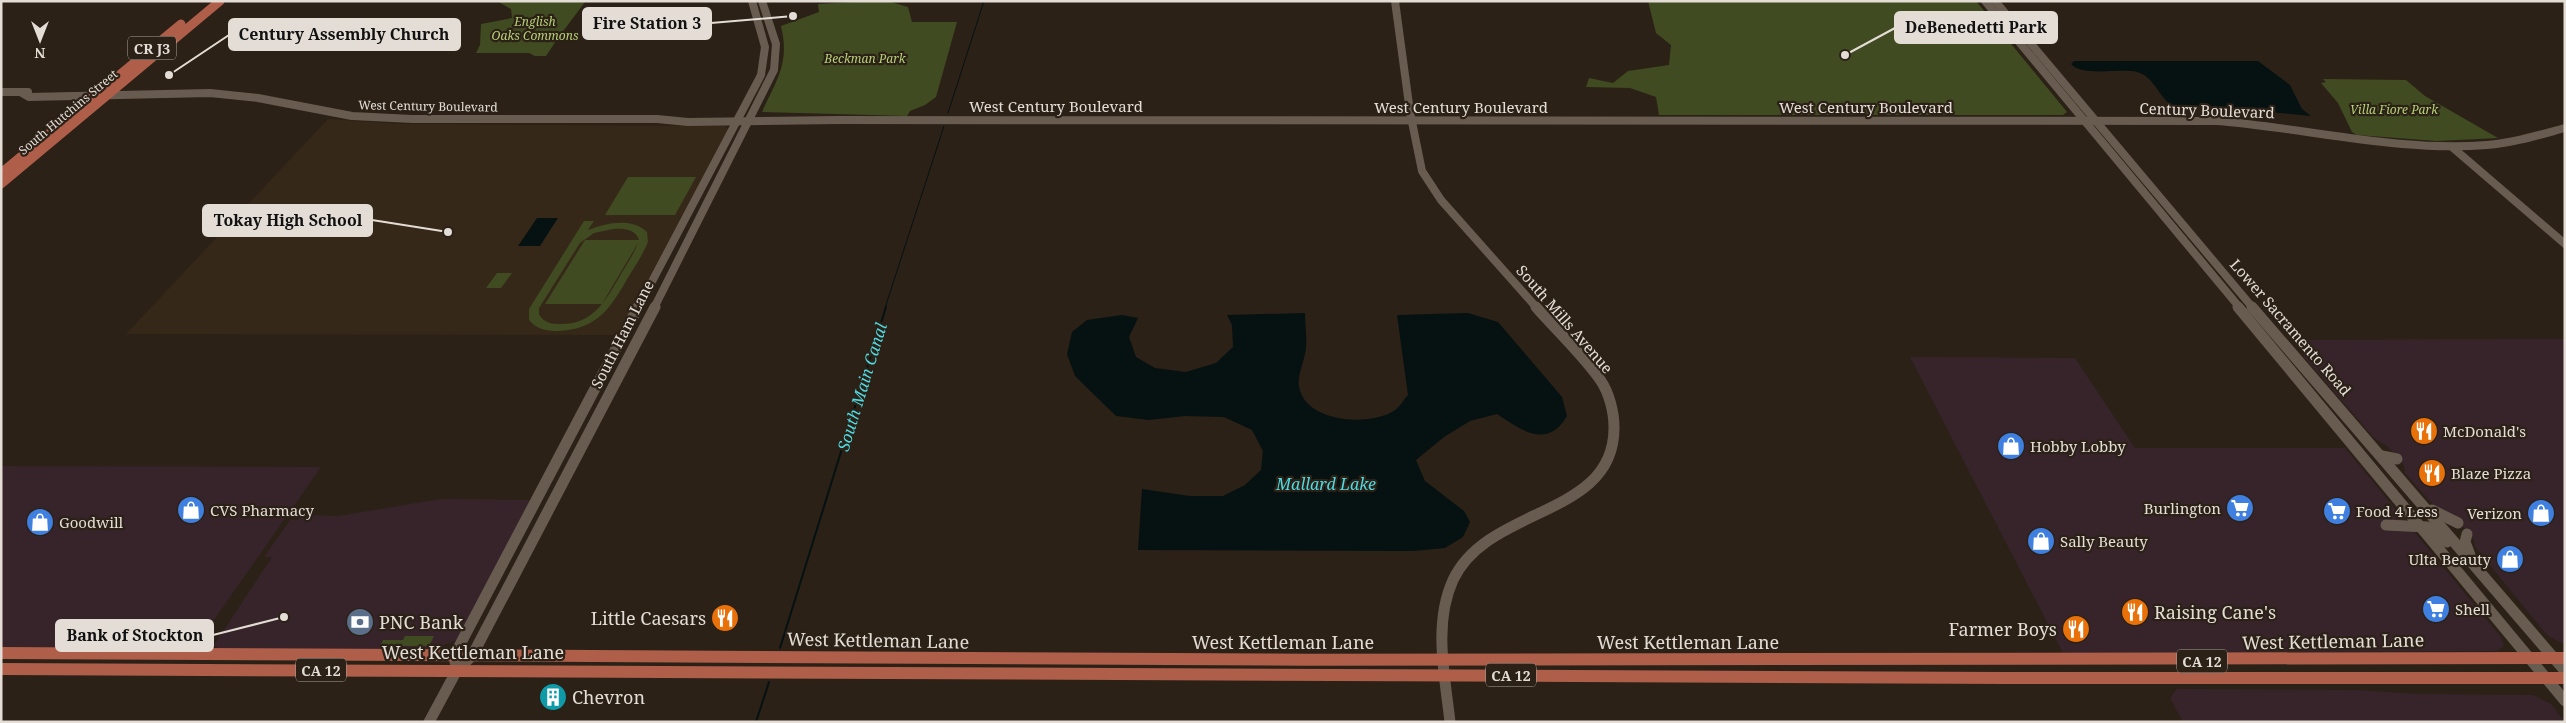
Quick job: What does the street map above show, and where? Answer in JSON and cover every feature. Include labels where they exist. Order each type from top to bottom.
[{"type":"main road","name":"South Hutchins Street","points":[[1,184],[209,1]]},
{"type":"main road","name":"South Hutchins Street","points":[[1,173],[220,1]]},
{"type":"main road","name":"South Ham Lane","points":[[429,722],[457,670],[472,656],[636,344],[743,119],[761,75],[766,55],[765,41],[752,1]]},
{"type":"main road","name":"South Ham Lane","points":[[454,656],[743,119],[776,63],[776,40],[762,1]]},
{"type":"main road","name":"South Mills Avenue","points":[[1395,1],[1413,121],[1422,171],[1426,179],[1440,200],[1601,381],[1613,407],[1616,426],[1615,442],[1607,462],[1589,481],[1557,505],[1507,527],[1479,546],[1455,577],[1445,602],[1443,627],[1450,722]]},
{"type":"main road","name":"Lower Sacramento Road","points":[[1985,1],[2246,300],[2390,456],[2416,496],[2559,658],[2565,671]]},
{"type":"main road","name":"Lower Sacramento Road","points":[[1995,1],[2090,122],[2418,526],[2565,701]]},
{"type":"main road","name":"West Century Boulevard","points":[[1,92],[22,93],[29,97],[105,93],[202,93],[243,96],[369,118],[657,119],[688,122],[743,119],[2090,122]]},
{"type":"main road","name":"Century Boulevard","points":[[2090,122],[2242,122],[2381,142],[2452,147],[2508,143],[2565,128]]},
{"type":"main road","points":[[2452,147],[2565,244]]},
{"type":"main road","points":[[2416,496],[2438,514],[2458,523]]},
{"type":"main road","points":[[2386,525],[2418,526],[2437,531],[2466,562],[2482,573]]},
{"type":"main road","points":[[2467,534],[2465,542],[2468,552],[2482,573]]},
{"type":"main road","name":"West Kettleman Lane","points":[[1,654],[472,656],[1066,667],[1445,668],[2559,658]]},
{"type":"main road","points":[[454,656],[457,670]]},
{"type":"main road","name":"West Kettleman Lane","points":[[1,669],[954,674],[1066,667],[1165,667],[1180,660],[1445,668],[2005,678],[2565,678]]},
{"type":"shaded area","points":[[328,119],[399,124],[726,126],[728,129],[619,335],[126,334]]},
{"type":"shaded area","points":[[2565,339],[2565,645],[2547,635],[2475,547],[2474,540],[2457,520],[2435,507],[2405,473],[2404,465],[2387,446],[2374,438],[2304,357],[2304,350],[2295,340]]},
{"type":"shaded area","points":[[1910,357],[2075,358],[2135,448],[2345,448],[2501,637],[2504,646],[2497,651],[2063,653]]},
{"type":"shaded area","points":[[1,466],[321,467],[202,637],[195,645],[186,648],[1,647]]},
{"type":"shaded area","points":[[440,499],[534,500],[457,640],[433,649],[219,649],[214,645],[272,557],[264,557],[290,520],[298,520],[301,515],[338,516]]},
{"type":"shaded area","points":[[2177,689],[2357,690],[2416,694],[2533,695],[2551,704],[2565,722],[2183,722],[2170,698]]},
{"type":"green space","name":"English Oaks Commons","points":[[497,1],[585,2],[561,34],[563,39],[556,41],[546,56],[535,56],[529,53],[476,53],[480,45],[481,24],[512,18],[511,9]]},
{"type":"green space","name":"Beckman Park","points":[[870,1],[891,2],[908,7],[912,22],[957,22],[936,97],[925,105],[910,111],[907,116],[762,112],[777,80],[783,61],[784,50],[781,26],[819,12],[818,4]]},
{"type":"green space","points":[[1648,1],[1976,1],[2067,112],[2063,115],[1659,115],[1656,97],[1630,88],[1586,87],[1589,78],[1613,83],[1628,71],[1669,65],[1671,45],[1656,33]]},
{"type":"green space","name":"Villa Fiore Park","points":[[2323,79],[2406,80],[2425,96],[2498,138],[2437,141],[2357,135],[2352,132],[2338,103],[2321,83],[2326,82]]},
{"type":"green space","points":[[628,177],[696,177],[675,215],[605,215]]},
{"type":"green space","points":[[584,221],[594,221],[588,230],[603,225],[626,223],[641,227],[647,232],[648,242],[637,264],[616,298],[602,315],[593,321],[571,330],[546,330],[535,326],[529,320],[529,309]],"holes":[[[613,229],[632,231],[639,240],[585,240],[545,304],[602,304],[597,310],[580,321],[558,324],[549,323],[542,319],[539,314],[539,308],[580,243],[594,233]],[[638,243],[610,293],[602,303]]]},
{"type":"green space","points":[[497,273],[512,273],[501,288],[486,288]]},
{"type":"green space","points":[[405,636],[434,636],[429,646],[380,646],[383,640],[403,640]]},
{"type":"water","points":[[2074,61],[2258,61],[2290,85],[2302,109],[2311,116],[2209,106],[2173,106],[2143,74],[2130,71],[2083,70],[2071,64]]},
{"type":"water","points":[[537,218],[558,218],[540,246],[518,246]]},
{"type":"water","name":"Mallard Lake","points":[[1305,313],[1306,348],[1299,377],[1299,386],[1304,398],[1313,408],[1325,414],[1355,420],[1371,419],[1395,410],[1408,395],[1397,315],[1468,313],[1498,322],[1562,397],[1567,416],[1559,426],[1551,432],[1542,435],[1524,431],[1497,414],[1470,421],[1444,437],[1416,460],[1425,481],[1464,511],[1470,522],[1463,537],[1445,548],[1413,551],[1138,550],[1142,489],[1190,496],[1223,496],[1245,485],[1261,470],[1263,451],[1252,430],[1224,417],[1185,416],[1149,420],[1116,416],[1075,376],[1067,354],[1072,332],[1087,320],[1122,315],[1138,318],[1129,337],[1136,357],[1155,368],[1186,372],[1216,363],[1233,347],[1232,325],[1227,315]]},
{"type":"waterway","name":"South Main Canal","points":[[948,113],[984,1]]},
{"type":"waterway","name":"South Main Canal","points":[[885,308],[944,126]]},
{"type":"waterway","name":"South Main Canal","points":[[780,648],[886,307]]},
{"type":"waterway","points":[[756,722],[769,682]]},
{"type":"place","name":"Fire Station 3","points":[[793,16]]},
{"type":"place","name":"DeBenedetti Park","points":[[1845,55]]},
{"type":"place","name":"Century Assembly Church","points":[[169,75]]},
{"type":"place","name":"Tokay High School","points":[[448,232]]},
{"type":"place","name":"McDonald's","points":[[2424,431]]},
{"type":"place","name":"Hobby Lobby","points":[[2011,446]]},
{"type":"place","name":"Blaze Pizza","points":[[2432,473]]},
{"type":"place","name":"Burlington","points":[[2240,508]]},
{"type":"place","name":"CVS Pharmacy","points":[[191,510]]},
{"type":"place","name":"Food 4 Less","points":[[2337,511]]},
{"type":"place","name":"Verizon","points":[[2541,513]]},
{"type":"place","name":"Goodwill","points":[[40,522]]},
{"type":"place","name":"Sally Beauty","points":[[2041,541]]},
{"type":"place","name":"Ulta Beauty","points":[[2510,559]]},
{"type":"place","name":"Shell","points":[[2436,609]]},
{"type":"place","name":"Raising Cane's","points":[[2135,612]]},
{"type":"place","name":"Bank of Stockton","points":[[284,617]]},
{"type":"place","name":"Little Caesars","points":[[725,618]]},
{"type":"place","name":"PNC Bank","points":[[360,622]]},
{"type":"place","name":"Farmer Boys","points":[[2076,629]]},
{"type":"place","name":"Chevron","points":[[553,697]]}]
